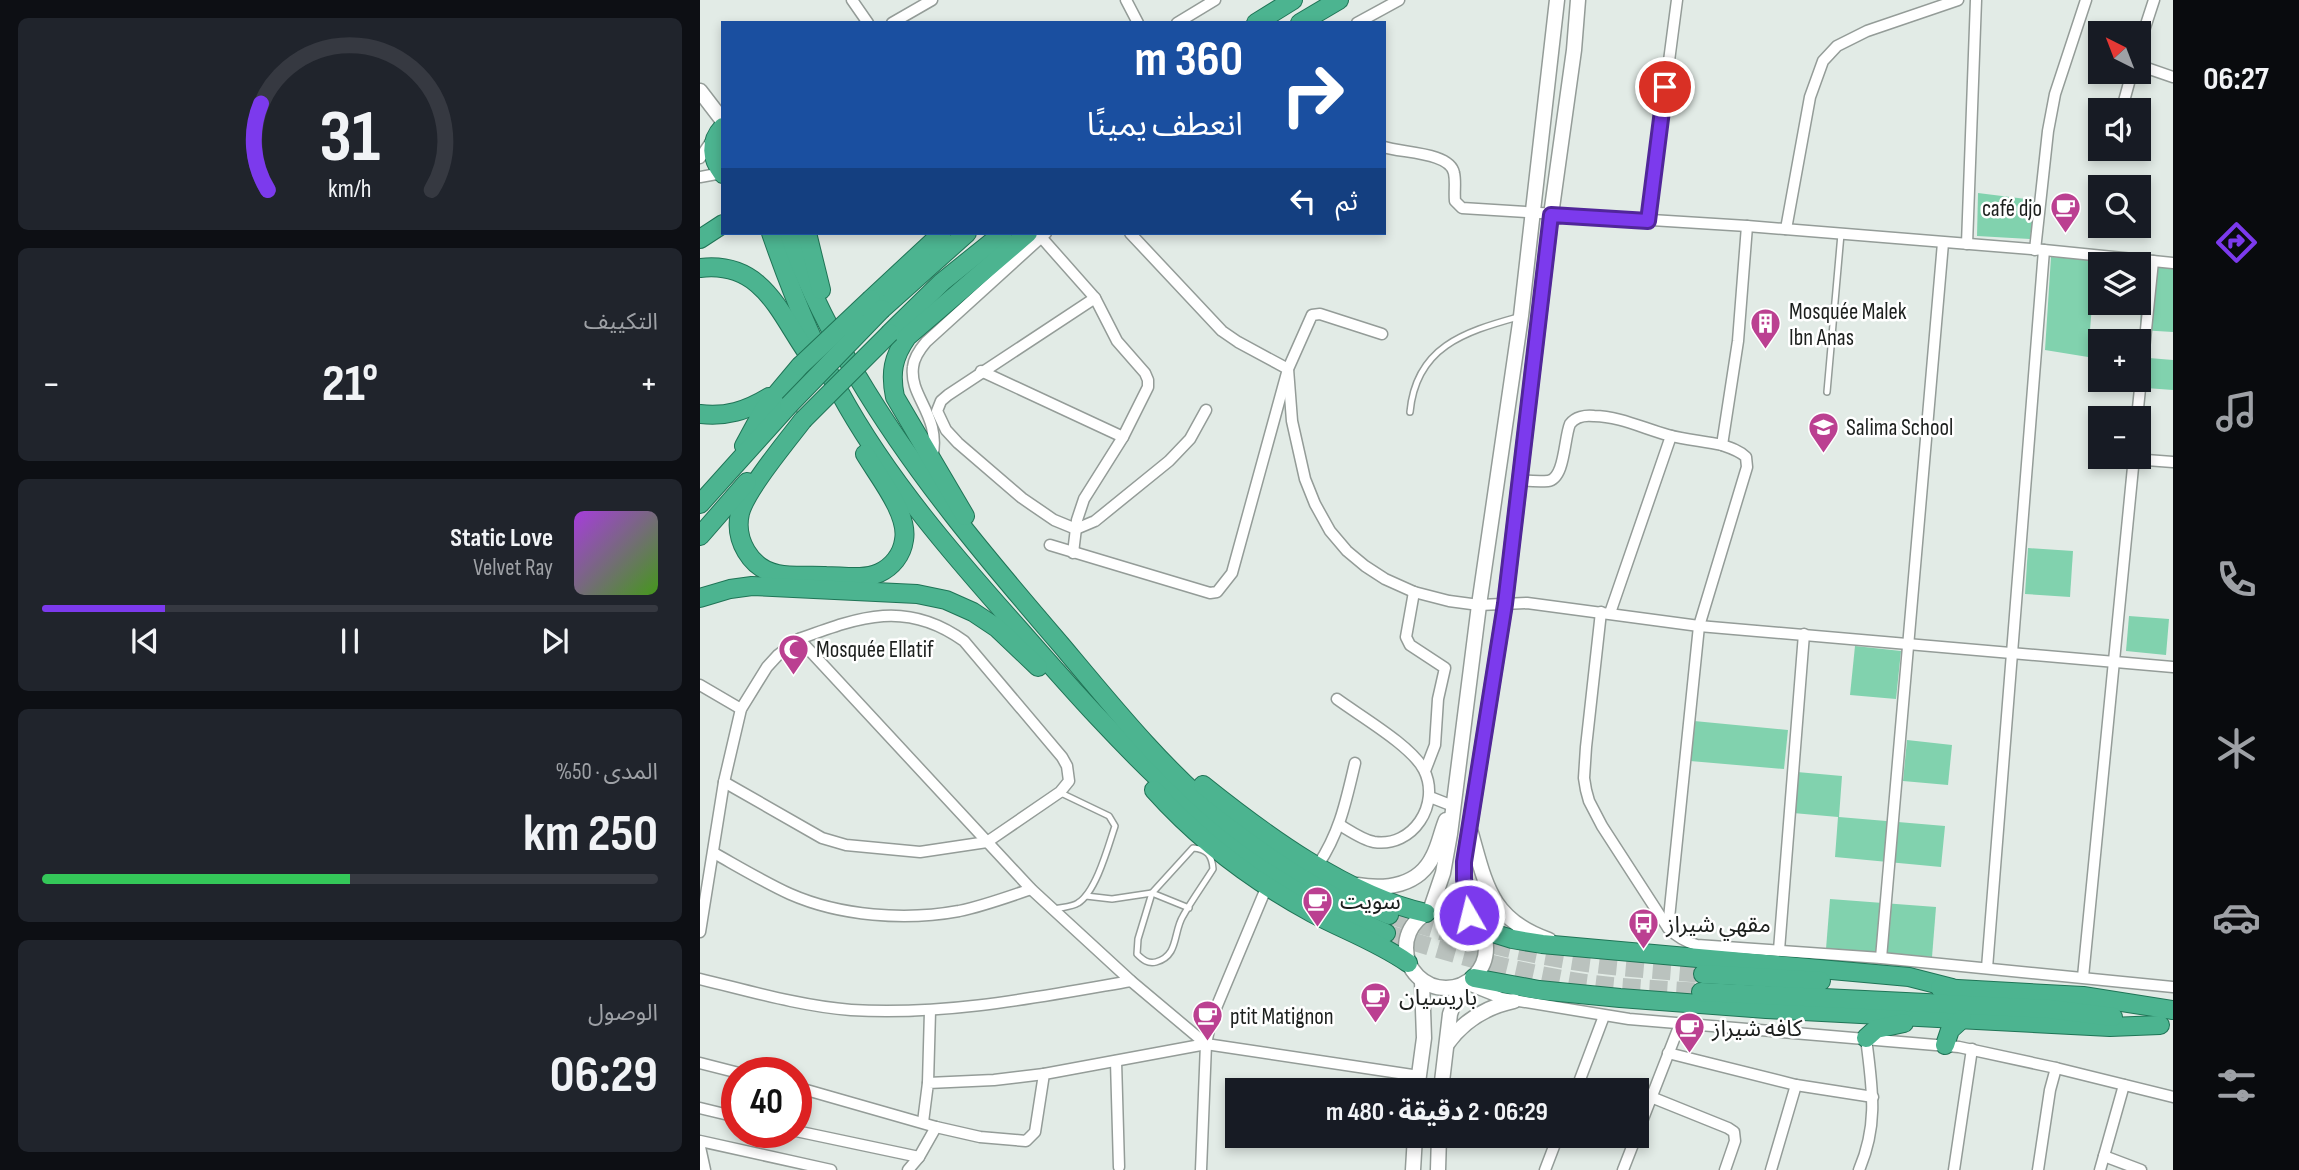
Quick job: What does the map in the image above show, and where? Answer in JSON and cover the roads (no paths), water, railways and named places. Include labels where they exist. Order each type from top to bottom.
[{"type":"highway","points":[[1259,21],[1293,0]]},
{"type":"highway","points":[[1304,21],[1342,0]]},
{"type":"highway","points":[[1323,21],[1342,0]]},
{"type":"highway","points":[[721,127],[713,143],[713,154],[721,172]]},
{"type":"highway","points":[[700,239],[721,225]]},
{"type":"highway","points":[[772,235],[801,315],[841,395],[886,465],[939,535],[1016,626],[1130,751],[1179,799],[1244,853],[1332,909],[1388,924],[1282,861],[1243,833],[1170,770],[1107,699],[986,556],[881,418],[828,325],[790,235]]},
{"type":"highway","points":[[807,235],[828,325]]},
{"type":"highway","points":[[700,504],[940,235]]},
{"type":"highway","points":[[739,459],[754,425],[775,394],[800,366],[964,235]]},
{"type":"highway","points":[[700,536],[803,420],[942,282],[1001,235]]},
{"type":"highway","points":[[986,556],[895,397],[892,365],[898,350],[919,327],[1038,235]]},
{"type":"highway","points":[[700,268],[725,268],[754,279],[765,289],[808,355],[841,395],[850,430],[891,497],[905,529],[901,551],[887,569],[865,576],[775,574],[757,565],[745,550],[739,522],[743,504],[803,420]]},
{"type":"highway","points":[[700,414],[726,415],[739,412],[775,394]]},
{"type":"highway","points":[[700,598],[752,586],[917,594],[946,600],[997,628],[1057,685],[1105,723]]},
{"type":"highway","points":[[1107,699],[1185,770],[1267,834],[1353,884],[1395,904],[1428,912]]},
{"type":"highway","points":[[1130,751],[1144,777],[1172,810],[1224,855],[1313,914],[1408,962]]},
{"type":"highway","points":[[1483,930],[1527,943],[1909,977],[1952,988]]},
{"type":"highway","points":[[1467,983],[1620,998],[1915,1017],[2110,1027],[2167,1027]]},
{"type":"highway","points":[[2167,1027],[2050,1009],[1702,983],[1952,988],[2083,996],[2173,1010]]},
{"type":"highway","points":[[1866,1038],[1876,1029],[1901,1024],[1915,1017]]},
{"type":"highway","points":[[1945,1045],[1951,1030],[1962,1018]]},
{"type":"street","points":[[852,0],[867,21]]},
{"type":"street","points":[[895,21],[932,0]]},
{"type":"street","points":[[1126,0],[1137,21]]},
{"type":"street","points":[[1180,21],[1215,0]]},
{"type":"street","points":[[1361,21],[1399,0]]},
{"type":"street","points":[[1557,0],[1521,316],[1479,605],[1447,854],[1428,912],[1410,929],[1406,951],[1413,973],[1422,981],[1440,988],[1467,983],[1489,995],[1604,1016],[1972,1049],[2173,1097]]},
{"type":"street","points":[[1469,915],[1464,879],[1505,604],[1578,0]]},
{"type":"street","points":[[1648,221],[1677,0]]},
{"type":"street","points":[[1786,229],[1810,97],[1823,61],[1837,46],[1867,31],[1958,0]]},
{"type":"street","points":[[1967,244],[1976,0]]},
{"type":"street","points":[[1987,968],[2013,653],[2048,131],[2055,94],[2086,0]]},
{"type":"street","points":[[2147,21],[2154,0]]},
{"type":"street","points":[[2151,69],[2173,77]]},
{"type":"street","points":[[700,91],[721,127],[700,158]]},
{"type":"street","points":[[1386,147],[1440,158],[1449,163],[1454,173],[1455,201],[1462,208],[1786,229],[2173,263]]},
{"type":"street","points":[[700,177],[721,174]]},
{"type":"street","points":[[1722,445],[1738,341],[1747,226]]},
{"type":"street","points":[[1040,235],[1095,298],[1117,341],[1148,380],[1123,438],[1084,499],[1073,553]]},
{"type":"street","points":[[1132,235],[1222,331],[1288,369]]},
{"type":"street","points":[[1881,958],[1943,243]]},
{"type":"street","points":[[2138,406],[2153,261]]},
{"type":"street","points":[[1095,298],[981,371],[942,401],[937,411],[938,417],[958,443],[1021,498],[1054,520],[1076,529],[1095,521],[1169,461],[1190,439],[1206,410]]},
{"type":"street","points":[[1050,545],[1210,593],[1217,592],[1223,588],[1232,573],[1288,369],[1312,315],[1320,314],[1382,334]]},
{"type":"street","points":[[1288,369],[1292,421],[1305,479],[1330,531],[1347,551],[1365,566],[1385,579],[1414,592],[1479,605],[1527,603],[1699,626],[2173,667]]},
{"type":"street","points":[[981,371],[1123,438]]},
{"type":"street","points":[[1518,481],[1555,479],[1570,424],[1582,417],[1605,417],[1671,436],[1722,445],[1743,453],[1748,462],[1699,626],[1668,928]]},
{"type":"street","points":[[1671,436],[1606,612],[1584,778],[1589,801],[1602,825],[1668,928],[1683,940],[1697,945],[1881,958],[2173,987]]},
{"type":"street","points":[[2151,460],[2173,462]]},
{"type":"street","points":[[2083,977],[2132,469]]},
{"type":"street","points":[[1414,592],[1406,637],[1410,645],[1442,665],[1445,673],[1438,699],[1435,745],[1425,771]]},
{"type":"street","points":[[700,932],[715,853],[724,782],[741,709],[767,667],[799,639],[854,619],[872,616],[909,617],[951,632],[964,641],[1062,757],[1067,766],[1069,781],[1060,792],[987,842],[920,852],[846,845],[804,829],[724,782]]},
{"type":"street","points":[[1779,950],[1804,634]]},
{"type":"street","points":[[799,639],[1031,889],[1131,981],[1206,1044]]},
{"type":"street","points":[[700,685],[741,709]]},
{"type":"street","points":[[1337,699],[1411,753],[1425,771],[1430,797],[1423,818],[1409,834],[1392,842],[1373,842],[1340,825]]},
{"type":"street","points":[[1318,865],[1340,825],[1356,763]]},
{"type":"street","points":[[1430,797],[1452,806]]},
{"type":"street","points":[[1353,884],[1388,886],[1418,876],[1433,856],[1452,806]]},
{"type":"street","points":[[1470,829],[1485,885],[1500,908],[1527,931],[1570,947]]},
{"type":"street","points":[[715,853],[790,894],[852,911],[907,915],[960,911],[1031,889]]},
{"type":"street","points":[[1201,1170],[1206,1044],[1211,1020],[1267,886]]},
{"type":"street","points":[[1428,912],[1450,908],[1469,915],[1483,930],[1486,940],[1485,961],[1467,983],[1450,1014],[1442,1078]]},
{"type":"street","points":[[700,979],[825,1007],[930,1011],[1055,995],[1131,981]]},
{"type":"street","points":[[1419,1078],[1425,1019],[1422,981]]},
{"type":"street","points":[[1445,1048],[1462,1025],[1474,1016],[1486,1009],[1514,1001]]},
{"type":"street","points":[[923,1122],[928,1083],[930,1011]]},
{"type":"street","points":[[1581,1078],[1604,1016]]},
{"type":"street","points":[[1623,1170],[1680,1024]]},
{"type":"street","points":[[1859,1170],[1871,1137],[1873,1097],[1866,1038]]},
{"type":"street","points":[[928,1083],[976,1082],[1044,1074],[1206,1044],[1391,1078]]},
{"type":"street","points":[[1954,1170],[1972,1049]]},
{"type":"street","points":[[1668,1053],[1796,1085],[1873,1097]]},
{"type":"street","points":[[1116,1061],[1119,1167]]},
{"type":"street","points":[[700,1063],[721,1068]]},
{"type":"street","points":[[2038,1170],[2056,1068]]},
{"type":"street","points":[[812,1091],[936,1127],[980,1137],[1026,1141],[1030,1140],[1035,1132],[1044,1074]]},
{"type":"street","points":[[1771,1170],[1796,1085]]},
{"type":"street","points":[[2100,1170],[2124,1085]]},
{"type":"street","points":[[1651,1097],[1731,1130],[1735,1141],[1725,1170]]},
{"type":"street","points":[[700,1108],[721,1113]]},
{"type":"street","points":[[908,1170],[919,1157],[936,1127]]},
{"type":"street","points":[[812,1134],[919,1157]]},
{"type":"street","points":[[700,1141],[831,1170]]},
{"type":"street","points":[[700,1147],[703,1164]]},
{"type":"street","points":[[1413,1170],[1414,1148]]},
{"type":"street","points":[[1438,1170],[1439,1148]]},
{"type":"street","points":[[1545,1170],[1553,1148]]},
{"type":"street","points":[[2104,1156],[2141,1170]]},
{"type":"lane","points":[[1827,392],[1841,234]]},
{"type":"lane","points":[[1410,412],[1417,382],[1425,365],[1438,351],[1457,337],[1521,316]]},
{"type":"lane","points":[[1052,909],[1075,905],[1086,897],[1115,827],[1110,816],[1060,792]]},
{"type":"lane","points":[[1193,848],[1207,852],[1212,859],[1213,869],[1181,918],[1173,949],[1166,959],[1152,963],[1137,954],[1138,940],[1152,893],[1193,848]]},
{"type":"lane","points":[[1086,897],[1112,899],[1152,893],[1189,908]]},
{"type":"tunnel","points":[[1389,915],[1480,942],[1550,957],[1703,974]]},
{"type":"tunnel","points":[[1386,933],[1549,977],[1605,985],[1701,992]]},
{"type":"place","name":"café djo","points":[[2065,235]]},
{"type":"place","name":"Mosquée Malek Ibn Anas","points":[[1766,351]]},
{"type":"place","name":"Salima School","points":[[1823,454]]},
{"type":"place","name":"Mosquée Ellatif","points":[[793,676]]},
{"type":"place","name":"سويت","points":[[1317,928]]},
{"type":"place","name":"مقهي شيراز","points":[[1643,951]]},
{"type":"place","name":"باريسيان","points":[[1376,1024]]},
{"type":"place","name":"ptit Matignon","points":[[1207,1043]]},
{"type":"place","name":"کافه شيراز","points":[[1689,1055]]}]
